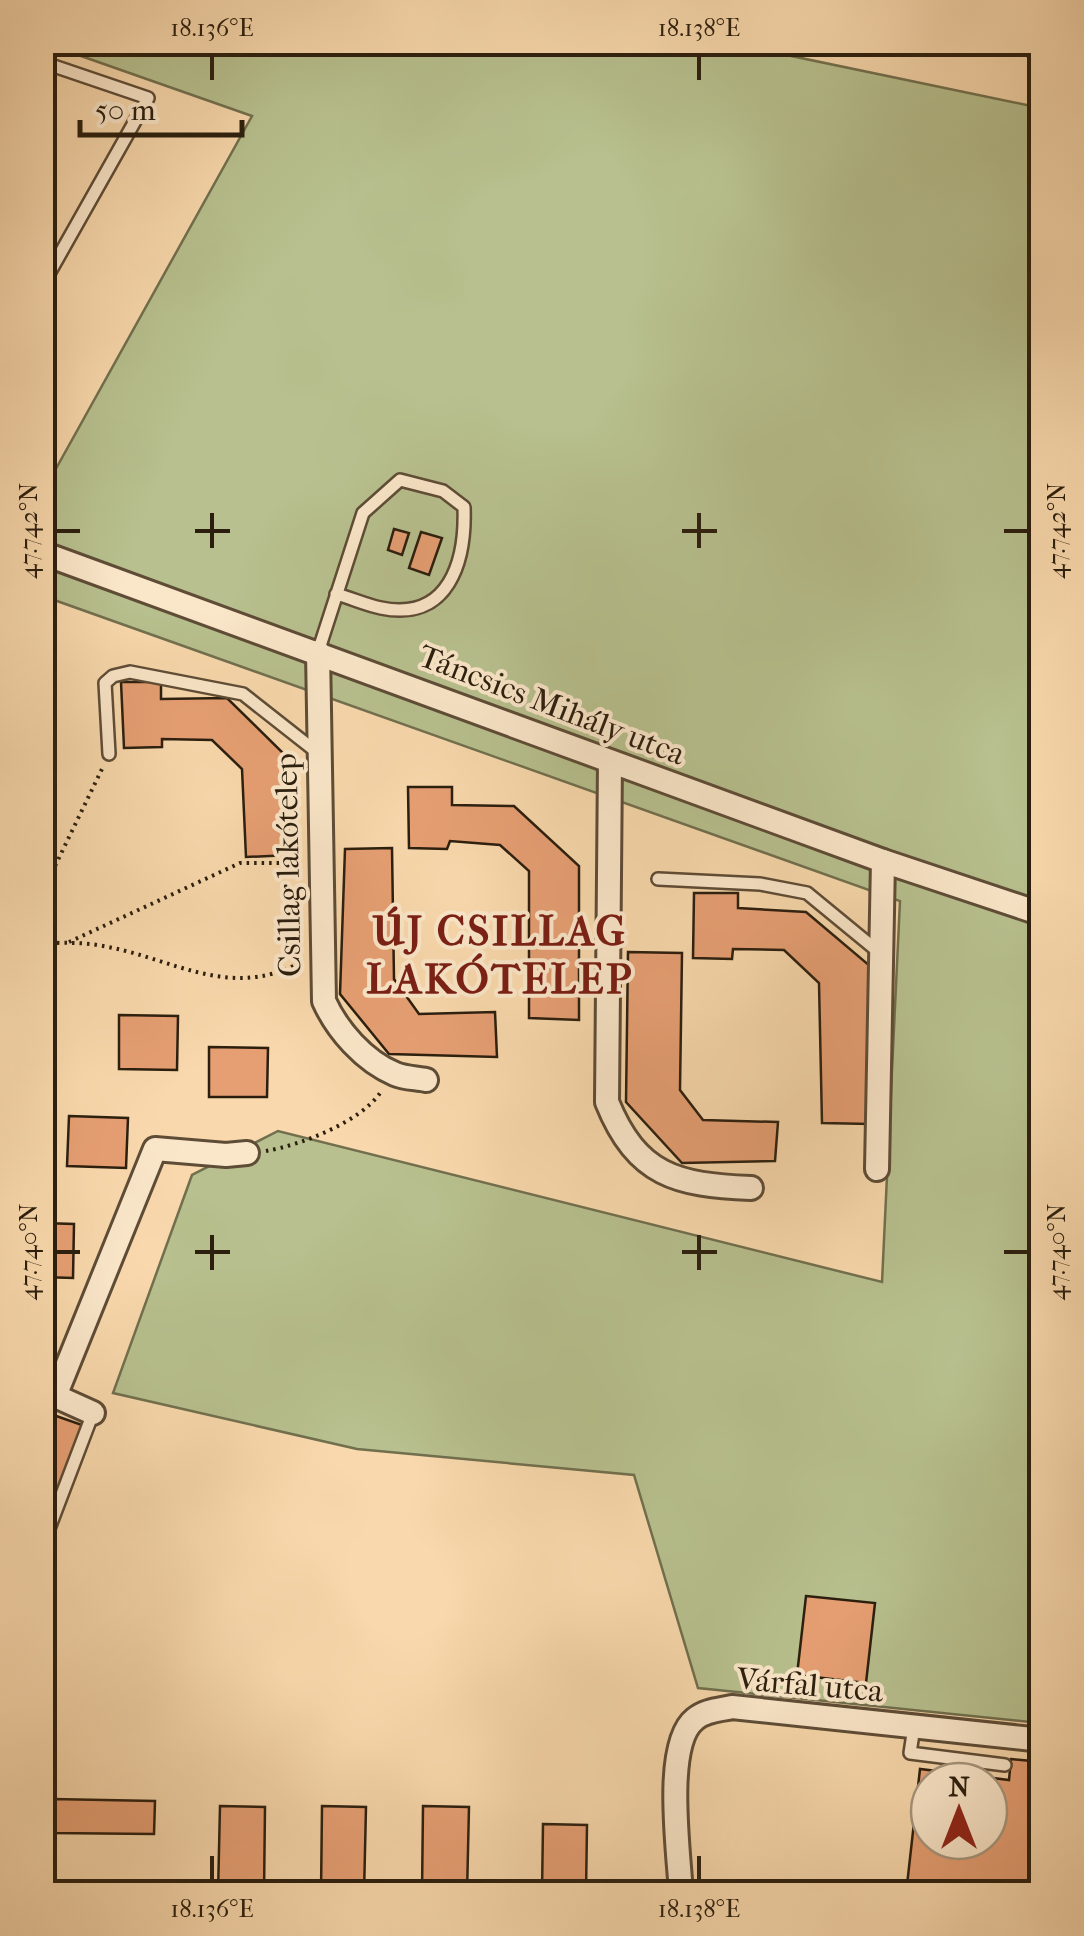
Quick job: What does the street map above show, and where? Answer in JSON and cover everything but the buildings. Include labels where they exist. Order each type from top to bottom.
[{"type":"street","name":"Táncsics Mihály utca","points":[[42,553],[883,861],[1042,914]]},
{"type":"street","name":"Csillag lakótelep","points":[[318,652],[324,1001],[332,1019],[357,1048],[395,1074],[426,1080]]},
{"type":"street","points":[[610,762],[607,1102],[629,1146],[664,1174],[703,1186],[751,1188]]},
{"type":"street","points":[[876,1170],[883,861]]},
{"type":"street","points":[[93,1413],[49,1393],[155,1149],[247,1153]]},
{"type":"street","name":"Várfal utca","points":[[681,1894],[675,1758],[679,1742],[695,1719],[708,1712],[732,1708],[1042,1740]]},
{"type":"lane","points":[[1010,42],[1042,55]]},
{"type":"lane","points":[[42,62],[148,98],[47,268],[42,286]]},
{"type":"lane","points":[[318,652],[336,594],[363,513],[400,480],[443,491],[464,507],[465,536],[458,568],[432,602],[412,609],[383,609],[336,594]]},
{"type":"lane","points":[[109,754],[104,683],[130,672],[243,694],[318,753]]},
{"type":"lane","points":[[658,879],[760,884],[807,894],[880,952]]},
{"type":"lane","points":[[42,1547],[93,1413]]},
{"type":"lane","points":[[914,1726],[910,1753],[973,1761]]},
{"type":"path","points":[[42,893],[109,754]]},
{"type":"path","points":[[65,944],[240,863],[321,863]]},
{"type":"path","points":[[42,942],[98,945],[217,978],[244,980],[287,970],[323,952]]},
{"type":"path","points":[[247,1153],[272,1150],[350,1121],[372,1105],[395,1074]]},
{"type":"green space","points":[[44,43],[729,43],[1041,108],[1041,1723],[698,1688],[634,1475],[357,1449],[113,1393],[192,1175],[278,1131],[882,1282],[900,901],[43,596],[43,492],[252,116]]},
{"type":"district","name":"ÚJ CSILLAG LAKÓTELEP","points":[[500,955]]}]
